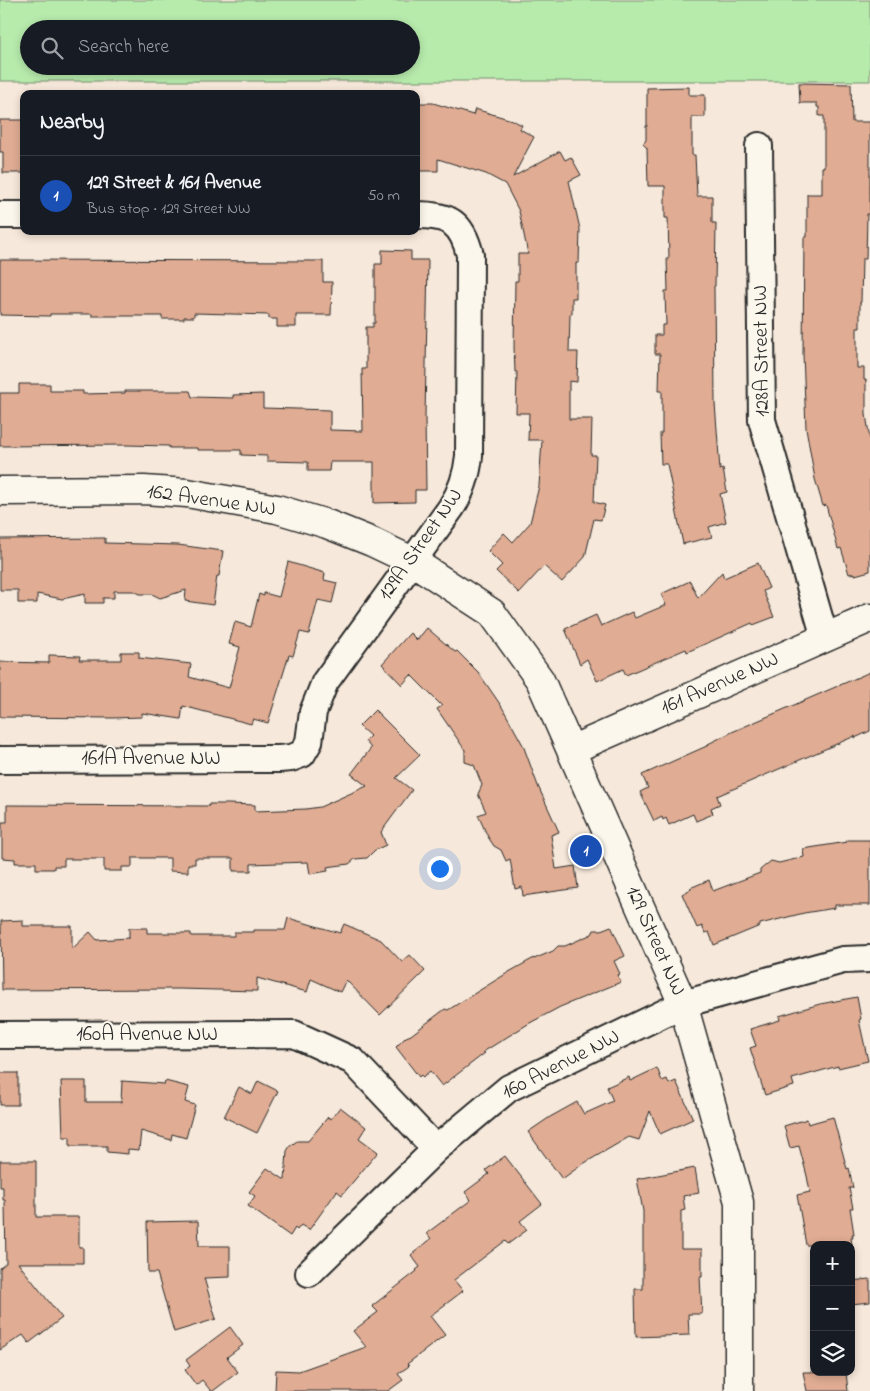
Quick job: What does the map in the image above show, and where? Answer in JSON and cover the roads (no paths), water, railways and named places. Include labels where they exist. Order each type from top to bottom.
[{"type":"street","name":"128A Street NW","points":[[759,146],[762,420],[825,638]]},
{"type":"street","points":[[0,215],[20,215]]},
{"type":"street","name":"129A Street NW","points":[[302,754],[309,742],[314,712],[325,682],[461,492],[467,473],[469,456],[470,256],[465,238],[458,228],[444,217],[420,215]]},
{"type":"street","name":"162 Avenue NW","points":[[0,491],[144,490],[187,493],[238,501],[277,509],[327,524],[412,561]]},
{"type":"street","name":"129 Street NW","points":[[412,561],[492,613],[540,680],[683,1004],[739,1202],[739,1391]]},
{"type":"street","name":"161 Avenue NW","points":[[571,750],[870,618]]},
{"type":"street","name":"161A Avenue NW","points":[[0,760],[292,758],[302,754]]},
{"type":"street","name":"160 Avenue NW","points":[[309,1273],[436,1148],[509,1088],[683,1004],[843,960],[870,959]]},
{"type":"street","name":"160A Avenue NW","points":[[0,1035],[294,1034],[352,1061],[436,1148]]},
{"type":"place","name":"129 Street & 161 Avenue","points":[[586,851]]}]
